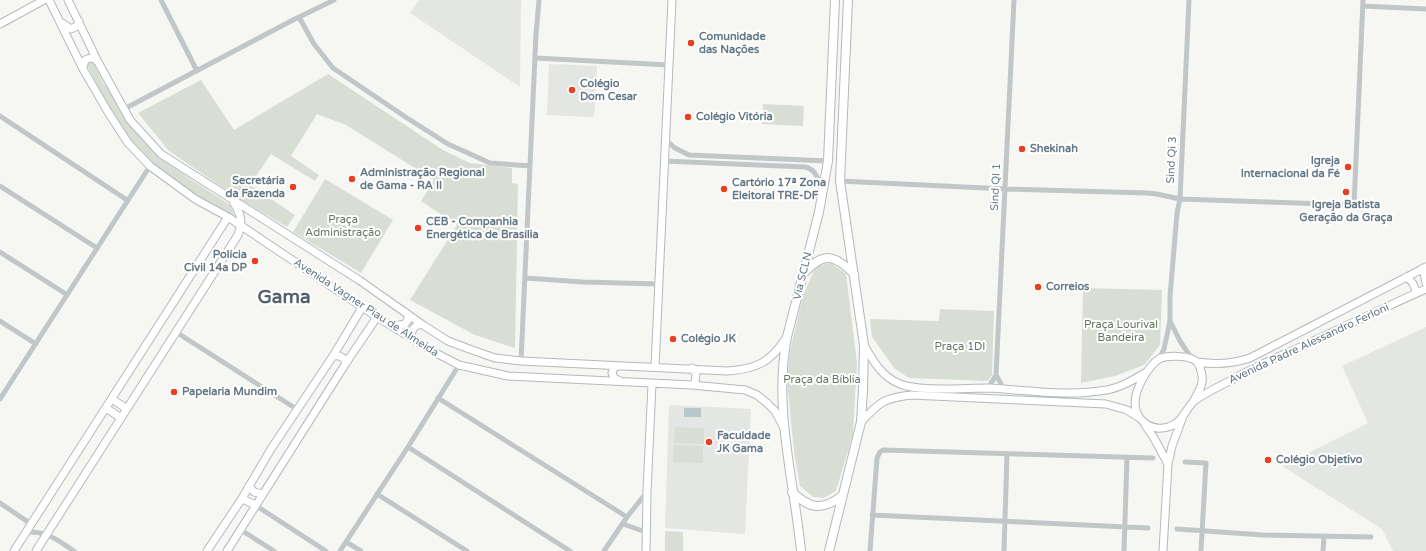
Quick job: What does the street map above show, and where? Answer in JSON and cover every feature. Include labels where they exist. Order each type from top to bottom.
[{"type":"main road","points":[[0,24],[44,0]]},
{"type":"main road","name":"Avenida Vagner Piau de Almeida","points":[[49,0],[62,23],[83,69],[108,112],[128,143],[150,166],[196,199],[228,217],[363,306],[377,317],[434,352],[459,365],[487,373],[508,376],[692,385],[745,390],[757,394],[775,412],[784,428]]},
{"type":"main road","name":"Avenida Vagner Piau de Almeida","points":[[68,0],[98,62],[130,120],[142,135],[161,154],[359,280],[423,325],[448,340],[495,358],[521,361],[692,368],[727,371],[743,370],[766,361],[773,356],[788,337]]},
{"type":"main road","points":[[655,367],[672,0]]},
{"type":"main road","name":"Via SCLN","points":[[801,551],[784,428],[782,377],[784,354],[819,212],[828,161],[835,0]]},
{"type":"main road","points":[[829,551],[861,422],[863,390],[864,345],[840,181],[848,0]]},
{"type":"main road","points":[[62,23],[71,29],[77,26],[79,21]]},
{"type":"main road","points":[[83,69],[85,60],[89,58],[92,58],[98,62]]},
{"type":"main road","points":[[36,551],[226,255],[241,226],[239,210],[232,200]]},
{"type":"main road","points":[[14,551],[228,217]]},
{"type":"main road","points":[[804,274],[811,266],[820,260],[828,258],[842,262],[854,274]]},
{"type":"main road","points":[[1425,267],[1426,283]]},
{"type":"main road","name":"Avenida Padre Alessandro Ferloni","points":[[1195,361],[1226,364],[1250,358],[1425,267]]},
{"type":"main road","points":[[1406,277],[1412,281],[1415,286],[1416,293]]},
{"type":"main road","name":"Avenida Padre Alessandro Ferloni","points":[[1193,402],[1234,378],[1426,289]]},
{"type":"main road","points":[[207,551],[271,449],[333,356],[363,306]]},
{"type":"main road","points":[[393,326],[405,324],[408,319],[406,313]]},
{"type":"main road","points":[[227,551],[262,494],[377,317]]},
{"type":"main road","points":[[413,339],[411,334],[413,328],[423,325]]},
{"type":"main road","points":[[864,345],[872,360],[890,378],[901,384],[918,388],[988,388],[1080,393],[1108,390],[1128,383],[1145,373],[1159,359],[1176,356],[1195,361],[1201,370],[1202,382],[1193,402],[1182,419],[1172,446],[1168,464],[1162,551]]},
{"type":"main road","points":[[333,356],[341,356],[346,364]]},
{"type":"main road","points":[[621,381],[614,378],[612,370],[614,367],[624,366]]},
{"type":"main road","points":[[692,368],[696,374],[695,383],[692,385]]},
{"type":"main road","points":[[1138,417],[1135,403],[1137,388],[1145,373]]},
{"type":"main road","points":[[646,551],[646,492],[652,384]]},
{"type":"main road","points":[[861,422],[874,408],[885,400],[898,396],[911,395],[1106,404],[1127,410],[1138,417],[1154,438],[1168,464]]},
{"type":"main road","points":[[112,399],[127,409]]},
{"type":"main road","points":[[106,408],[121,418]]},
{"type":"main road","points":[[1145,425],[1157,428],[1168,427],[1182,419]]},
{"type":"main road","points":[[249,486],[254,492],[262,494]]},
{"type":"main road","points":[[792,492],[802,501],[813,506],[826,506],[842,496]]},
{"type":"main road","points":[[240,500],[245,500],[255,505]]},
{"type":"street","points":[[161,0],[197,71]]},
{"type":"street","points":[[124,109],[334,0]]},
{"type":"street","points":[[521,361],[539,0]]},
{"type":"street","name":"Sind QI 1","points":[[996,375],[1014,0]]},
{"type":"street","name":"Sind Qi 3","points":[[1189,0],[1180,199],[1177,213],[1170,296],[1170,321],[1171,328],[1195,361]]},
{"type":"street","points":[[840,181],[1006,189],[1147,193],[1180,199],[1354,205],[1363,0]]},
{"type":"street","points":[[1363,6],[1426,9]]},
{"type":"street","points":[[299,17],[314,44],[333,68],[407,118],[448,144],[490,163],[530,166]]},
{"type":"street","points":[[535,58],[668,65]]},
{"type":"street","points":[[0,116],[127,200]]},
{"type":"street","points":[[665,139],[675,148],[689,155],[828,161]]},
{"type":"street","points":[[664,161],[804,167],[814,172],[822,189]]},
{"type":"street","points":[[0,399],[36,344],[66,294],[150,166]]},
{"type":"street","points":[[0,186],[97,248]]},
{"type":"street","points":[[0,252],[66,294]]},
{"type":"street","points":[[525,278],[583,282],[658,284]]},
{"type":"street","points":[[0,321],[36,344]]},
{"type":"street","points":[[1159,359],[1171,328]]},
{"type":"street","points":[[176,332],[298,410]]},
{"type":"street","points":[[340,551],[408,447],[459,365]]},
{"type":"street","points":[[988,388],[996,375],[1004,389]]},
{"type":"street","points":[[0,386],[6,390]]},
{"type":"street","points":[[438,398],[627,517]]},
{"type":"street","points":[[408,447],[570,551]]},
{"type":"street","points":[[870,551],[876,458],[882,450],[1153,458]]},
{"type":"street","points":[[1004,551],[1007,454]]},
{"type":"street","points":[[1124,551],[1127,457]]},
{"type":"street","points":[[1185,462],[1206,462],[1201,551]]},
{"type":"street","points":[[604,551],[646,492]]},
{"type":"street","points":[[377,494],[467,551]]},
{"type":"street","points":[[0,503],[31,524]]},
{"type":"street","points":[[255,505],[326,551]]},
{"type":"street","points":[[872,515],[1148,528]]},
{"type":"street","points":[[623,524],[646,532]]},
{"type":"street","points":[[241,530],[274,551]]},
{"type":"street","points":[[1176,530],[1263,535],[1371,537]]},
{"type":"street","points":[[26,532],[47,534],[74,551]]},
{"type":"street","points":[[1323,551],[1324,536]]},
{"type":"street","points":[[346,542],[361,551]]},
{"type":"shaded area","points":[[419,0],[521,0],[520,87],[410,13]]},
{"type":"shaded area","name":"Colégio Dom Cesar","points":[[549,64],[597,66],[594,117],[547,115]]},
{"type":"shaded area","points":[[1426,327],[1426,551],[1393,551],[1382,529],[1282,466],[1368,423],[1342,366]]},
{"type":"shaded area","name":"Faculdade JK Gama","points":[[669,405],[751,409],[745,534],[665,528]]},
{"type":"shaded area","points":[[684,408],[701,408],[701,417],[684,417]]},
{"type":"green space","points":[[90,61],[93,62],[104,84],[111,91],[133,128],[143,140],[158,156],[230,205],[236,219],[196,195],[157,168],[135,146],[127,137],[114,117],[87,65]]},
{"type":"green space","points":[[328,74],[443,150],[470,163],[512,168],[512,183],[518,184],[515,348],[475,335],[410,300],[457,225],[421,201],[434,180],[346,125],[317,114],[291,156],[319,175],[315,181],[271,154],[250,185],[295,215],[287,227],[241,200],[169,151],[138,113],[201,80],[234,130]]},
{"type":"green space","points":[[763,104],[804,106],[803,126],[762,124]]},
{"type":"green space","name":"Praça Administração","points":[[325,179],[393,220],[361,273],[293,232]]},
{"type":"green space","name":"Praça da Bíblia","points":[[831,263],[846,274],[857,363],[853,434],[836,491],[824,498],[813,497],[800,486],[794,452],[787,380],[790,351],[803,296],[816,266]]},
{"type":"green space","name":"Praça Lourival Bandeira","points":[[1083,288],[1162,290],[1160,345],[1144,365],[1115,376],[1081,383]]},
{"type":"green space","name":"Praça 1DI","points":[[940,309],[994,311],[992,375],[988,381],[909,378],[895,369],[872,337],[870,319],[939,321]]},
{"type":"green space","points":[[675,427],[704,428],[704,444],[674,443]]},
{"type":"green space","points":[[674,445],[703,446],[703,463],[673,462]]},
{"type":"green space","points":[[665,531],[683,532],[683,551],[665,551]]},
{"type":"place","name":"Comunidade das Nações","points":[[691,43]]},
{"type":"place","name":"Colégio Dom Cesar","points":[[572,90]]},
{"type":"place","name":"Colégio Vitória","points":[[688,117]]},
{"type":"place","name":"Shekinah","points":[[1022,149]]},
{"type":"place","name":"Igreja Internacional da Fé","points":[[1348,167]]},
{"type":"place","name":"Administração Regional de Gama - RA II","points":[[352,179]]},
{"type":"place","name":"Secretária da Fazenda","points":[[293,187]]},
{"type":"place","name":"Cartório 17ª Zona Eleitoral TRE-DF","points":[[724,189]]},
{"type":"place","name":"Igreja Batista Geração da Graça","points":[[1346,192]]},
{"type":"place","name":"CEB - Companhia Energética de Brasília","points":[[418,228]]},
{"type":"place","name":"Polícia Civil 14a DP","points":[[255,261]]},
{"type":"place","name":"Correios","points":[[1038,287]]},
{"type":"place","name":"Colégio JK","points":[[673,339]]},
{"type":"place","name":"Papelaria Mundim","points":[[174,392]]},
{"type":"place","name":"Faculdade JK Gama","points":[[709,442]]},
{"type":"place","name":"Colégio Objetivo","points":[[1268,460]]},
{"type":"district","name":"Gama","points":[[284,298]]}]
